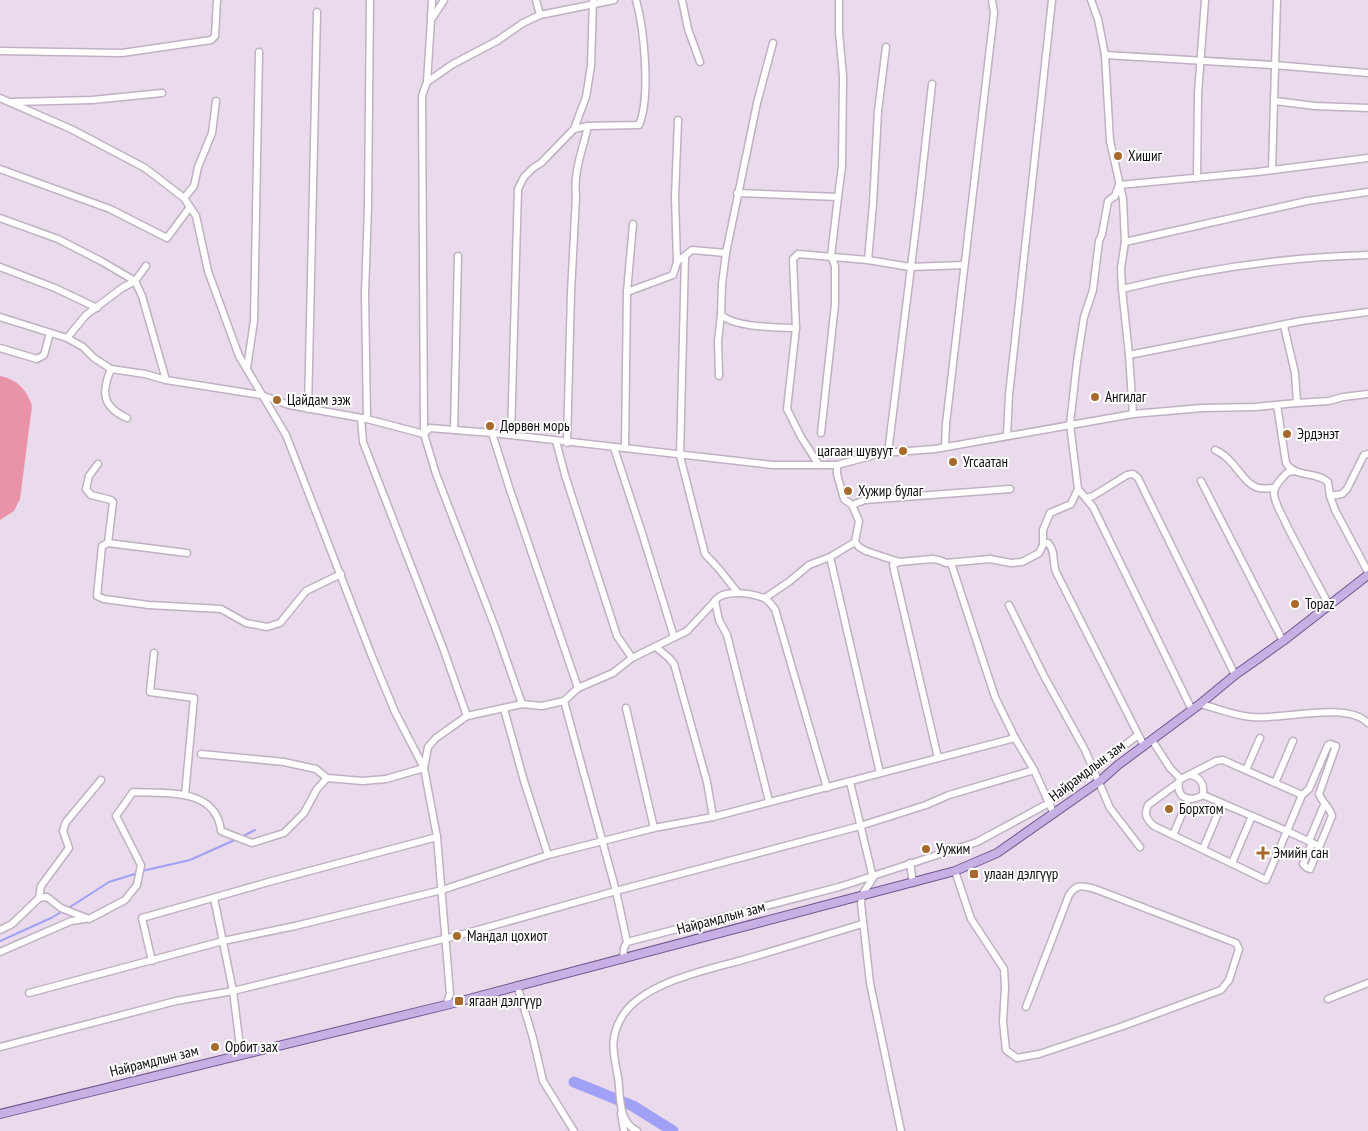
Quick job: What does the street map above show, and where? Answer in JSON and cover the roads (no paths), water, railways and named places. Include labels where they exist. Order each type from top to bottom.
[{"type":"main road","name":"Найрамдлын зам","points":[[0,1114],[446,1005],[955,871],[997,852],[1100,781],[1368,573]]},
{"type":"street","points":[[0,50],[122,53],[211,40],[215,36],[217,0]]},
{"type":"street","points":[[370,0],[363,442],[443,648],[467,716]]},
{"type":"street","points":[[432,0],[427,82],[422,96],[424,434],[436,474],[496,627],[522,704]]},
{"type":"street","points":[[431,20],[444,0]]},
{"type":"street","points":[[536,0],[540,15]]},
{"type":"street","points":[[427,82],[453,64],[497,42],[523,23],[540,15],[593,2],[614,0]]},
{"type":"street","points":[[574,129],[588,126],[639,125],[645,85],[644,41],[636,0]]},
{"type":"street","points":[[682,0],[688,29],[700,62]]},
{"type":"street","points":[[822,433],[835,304],[834,266],[831,256],[842,166],[843,76],[839,32],[839,0]]},
{"type":"street","points":[[945,447],[946,424],[994,13],[992,0]]},
{"type":"street","points":[[1007,436],[1010,386],[1052,0]]},
{"type":"street","points":[[1092,0],[1105,54],[1110,141],[1123,199],[1125,242],[1121,268],[1133,414]]},
{"type":"street","points":[[1196,178],[1198,94],[1205,0]]},
{"type":"street","points":[[1272,170],[1277,0]]},
{"type":"street","points":[[511,435],[518,189],[524,177],[532,168],[541,163],[574,129],[586,97],[591,66],[593,2]]},
{"type":"street","points":[[308,409],[317,12]]},
{"type":"street","points":[[719,376],[718,341],[726,252],[757,103],[773,43]]},
{"type":"street","points":[[868,260],[878,111],[886,47]]},
{"type":"street","points":[[247,368],[254,321],[259,52]]},
{"type":"street","points":[[1105,54],[1368,73]]},
{"type":"street","points":[[888,453],[932,84]]},
{"type":"street","points":[[10,102],[92,100],[162,93]]},
{"type":"street","points":[[0,98],[70,129],[145,168],[184,198],[196,216],[208,272],[238,356],[286,435],[395,712],[424,768],[437,837],[442,890],[450,994],[446,1005]]},
{"type":"street","points":[[1275,100],[1315,106],[1368,108]]},
{"type":"street","points":[[184,198],[194,186],[198,167],[212,133],[216,101]]},
{"type":"street","points":[[627,292],[673,275],[677,262],[675,197],[678,120]]},
{"type":"street","points":[[567,443],[575,184],[576,170],[588,126]]},
{"type":"street","points":[[1119,185],[1272,170],[1368,158]]},
{"type":"street","points":[[0,169],[110,210],[167,238],[190,207]]},
{"type":"street","points":[[1119,185],[1115,196],[1108,201],[1106,206],[1102,234],[1099,241],[1093,290],[1084,317],[1077,362],[1070,424],[1078,489],[1093,507],[1192,710]]},
{"type":"street","points":[[1125,242],[1307,201],[1368,192]]},
{"type":"street","points":[[737,193],[838,197]]},
{"type":"street","points":[[0,218],[58,239],[136,281],[166,380]]},
{"type":"street","points":[[625,448],[627,292],[633,224]]},
{"type":"street","points":[[677,262],[692,250],[726,252]]},
{"type":"street","points":[[819,465],[801,437],[788,409],[796,328],[794,259],[798,254],[868,260],[910,267],[964,265]]},
{"type":"street","points":[[1122,289],[1169,277],[1252,264],[1368,255]]},
{"type":"street","points":[[454,430],[458,256]]},
{"type":"street","points":[[685,257],[680,456],[705,554],[738,593]]},
{"type":"street","points":[[67,338],[86,314],[97,308],[122,288],[136,281],[146,266]]},
{"type":"street","points":[[0,267],[55,288],[97,308]]},
{"type":"street","points":[[1129,355],[1320,318],[1368,312]]},
{"type":"street","points":[[721,315],[728,321],[796,328]]},
{"type":"street","points":[[0,317],[67,338],[83,347],[94,358],[110,369],[261,395],[308,409],[364,419],[424,434]]},
{"type":"street","points":[[1284,326],[1295,373],[1298,403]]},
{"type":"street","points":[[0,348],[37,358],[44,355],[50,333]]},
{"type":"street","points":[[110,369],[104,392],[109,405],[115,413],[127,418]]},
{"type":"street","points":[[424,434],[430,428],[511,435],[680,456],[772,465],[837,465],[888,453],[945,447],[1133,414],[1202,408],[1277,406],[1329,402],[1343,397],[1368,394]]},
{"type":"street","points":[[1277,406],[1288,468],[1324,478],[1329,484],[1330,496],[1335,510],[1368,573]]},
{"type":"street","points":[[492,433],[578,688]]},
{"type":"street","points":[[556,441],[565,475],[617,636],[632,658]]},
{"type":"street","points":[[614,448],[674,637]]},
{"type":"street","points":[[1214,450],[1230,460],[1248,483],[1258,488],[1275,488]]},
{"type":"street","points":[[1330,496],[1342,494],[1347,489],[1364,455],[1368,454]]},
{"type":"street","points":[[98,464],[89,476],[86,489],[91,495],[113,502],[108,543]]},
{"type":"street","points":[[837,465],[837,474],[844,499],[852,505],[859,521],[855,542],[866,551],[899,562],[932,560],[950,563],[990,559],[1011,563],[1022,562],[1038,555],[1043,543],[1043,533],[1049,514],[1071,504],[1078,489]]},
{"type":"street","points":[[1294,471],[1288,472],[1275,488],[1274,495],[1329,605]]},
{"type":"street","points":[[1086,498],[1093,496],[1127,475],[1133,474],[1138,478],[1235,675]]},
{"type":"street","points":[[1200,482],[1284,640]]},
{"type":"street","points":[[852,505],[865,500],[1010,490]]},
{"type":"street","points":[[765,598],[809,565],[855,542]]},
{"type":"street","points":[[187,553],[108,543],[102,546],[97,596],[104,600],[150,605],[221,609],[246,623],[267,627],[280,623],[306,591],[341,574]]},
{"type":"street","points":[[1043,543],[1048,543],[1052,546],[1054,554],[1053,563],[1056,572],[1144,746]]},
{"type":"street","points":[[830,556],[880,773]]},
{"type":"street","points":[[899,562],[893,566],[938,758]]},
{"type":"street","points":[[950,563],[987,678],[1015,738],[1034,770],[1054,814]]},
{"type":"street","points":[[424,768],[428,747],[436,738],[467,716],[522,704],[542,706],[564,701],[578,688],[612,673],[632,658],[687,631],[718,598],[726,593],[738,593],[765,598],[775,609],[827,788]]},
{"type":"street","points":[[715,601],[769,801]]},
{"type":"street","points":[[1009,605],[1044,676],[1086,750],[1110,808],[1140,847]]},
{"type":"street","points":[[656,647],[674,664],[707,782],[713,817]]},
{"type":"street","points":[[154,653],[150,692],[194,698],[185,795]]},
{"type":"street","points":[[564,701],[616,890],[627,942],[624,948],[623,959]]},
{"type":"street","points":[[1200,704],[1254,718],[1342,712],[1359,717],[1368,723]]},
{"type":"street","points":[[626,708],[654,828]]},
{"type":"street","points":[[504,709],[524,781],[548,855]]},
{"type":"street","points":[[627,942],[838,887],[977,842],[1049,804],[1138,735]]},
{"type":"street","points":[[29,993],[152,962],[223,941],[295,926],[442,890],[548,855],[602,841],[654,828],[713,817],[1015,738]]},
{"type":"street","points":[[1246,770],[1260,738]]},
{"type":"street","points":[[1152,740],[1180,781],[1179,793],[1188,800],[1196,799],[1202,795],[1203,788],[1201,781],[1191,775]]},
{"type":"street","points":[[1275,783],[1293,741]]},
{"type":"street","points":[[1319,794],[1304,794],[1220,760],[1180,781],[1148,804],[1146,814],[1149,822],[1154,826],[1266,880],[1304,794],[1330,744],[1336,748],[1319,794],[1332,816],[1310,869],[1303,864],[1324,805]]},
{"type":"street","points":[[201,754],[284,762],[316,769],[327,778],[363,781],[386,779],[424,768]]},
{"type":"street","points":[[0,1047],[176,1001],[233,990],[460,936],[616,890],[860,826],[926,805],[949,795],[1034,770]]},
{"type":"street","points":[[0,952],[71,922],[89,919],[125,900],[137,885],[141,865],[116,816],[133,792],[185,795],[206,803],[220,821],[221,831],[252,843],[284,833],[304,813],[317,789],[327,778]]},
{"type":"street","points":[[39,898],[40,886],[69,848],[63,831],[66,822],[100,780]]},
{"type":"street","points":[[850,782],[873,876],[862,895],[862,924],[870,983],[901,1131]]},
{"type":"street","points":[[1202,795],[1319,846]]},
{"type":"street","points":[[1173,835],[1188,800]]},
{"type":"street","points":[[1203,849],[1222,804]]},
{"type":"street","points":[[1232,863],[1252,816]]},
{"type":"street","points":[[152,962],[142,918],[437,837]]},
{"type":"street","points":[[910,864],[913,883]]},
{"type":"street","points":[[955,871],[970,919],[1004,969],[1005,987],[1002,1022],[1006,1050],[1017,1058],[1039,1054],[1221,990],[1229,980],[1239,949],[1236,943],[1096,889],[1080,886],[1073,888],[1069,895],[1026,1007]]},
{"type":"street","points":[[0,930],[12,924],[39,898],[46,897],[61,908],[89,919]]},
{"type":"street","points":[[214,898],[233,990],[240,1054]]},
{"type":"street","points":[[624,1131],[620,1090],[612,1047],[617,1026],[625,1012],[644,995],[694,973],[862,924]]},
{"type":"street","points":[[1328,998],[1368,983]]},
{"type":"street","points":[[517,985],[533,1038],[543,1081],[574,1131]]},
{"type":"street","points":[[621,1112],[632,1129],[637,1131]]},
{"type":"waterway","points":[[241,837],[255,830]]},
{"type":"waterway","points":[[142,871],[190,860],[237,839]]},
{"type":"waterway","points":[[67,909],[109,882],[138,873]]},
{"type":"waterway","points":[[0,941],[63,911]]},
{"type":"waterway","points":[[574,1082],[633,1106],[673,1131]]},
{"type":"place","name":"Хишиг","points":[[1118,156]]},
{"type":"place","name":"Ангилаг","points":[[1095,397]]},
{"type":"place","name":"Цайдам ээж","points":[[277,400]]},
{"type":"place","name":"Дөрвөн морь","points":[[490,426]]},
{"type":"place","name":"Эрдэнэт","points":[[1287,434]]},
{"type":"place","name":"цагаан шувуут","points":[[903,451]]},
{"type":"place","name":"Угсаатан","points":[[953,462]]},
{"type":"place","name":"Хужир булаг","points":[[848,491]]},
{"type":"place","name":"Topaz","points":[[1295,604]]},
{"type":"place","name":"Борхтом","points":[[1169,809]]},
{"type":"place","name":"Уужим","points":[[926,849]]},
{"type":"place","name":"Эмийн сан","points":[[1263,853]]},
{"type":"place","name":"улаан дэлгүүр","points":[[974,874]]},
{"type":"place","name":"Мандал цохиот","points":[[457,936]]},
{"type":"place","name":"ягаан дэлгүүр","points":[[459,1001]]},
{"type":"place","name":"Орбит зах","points":[[215,1047]]}]
